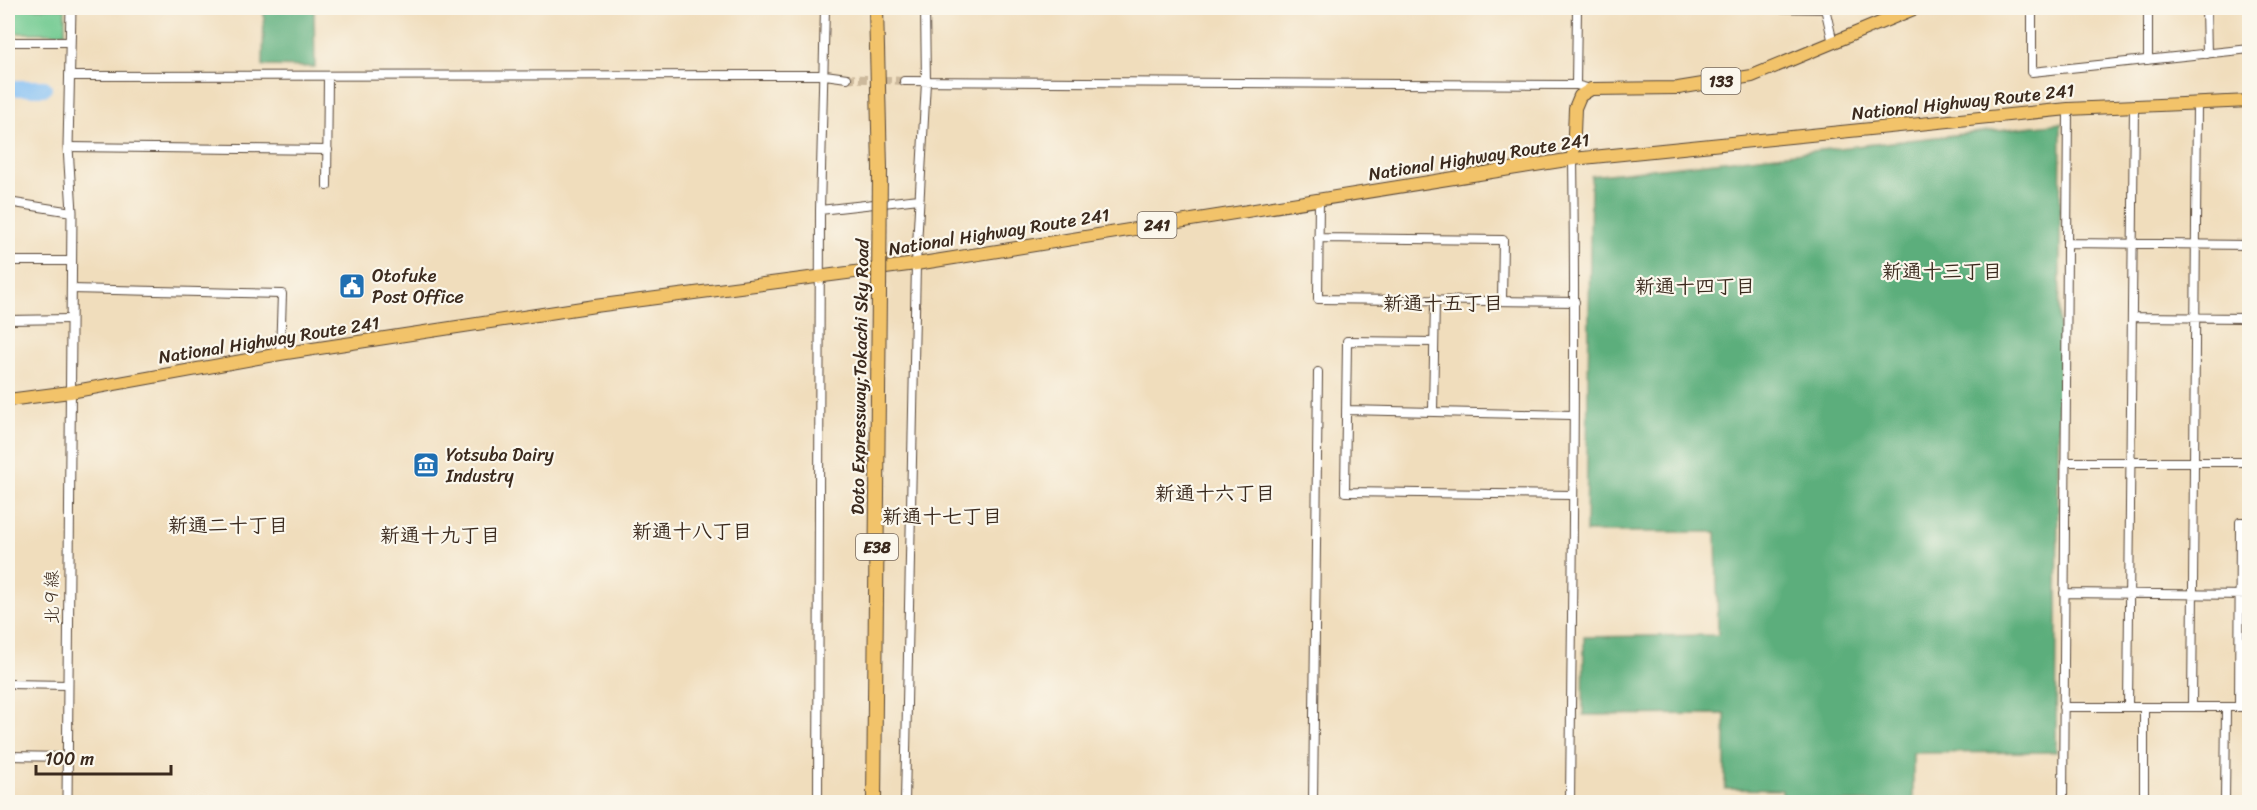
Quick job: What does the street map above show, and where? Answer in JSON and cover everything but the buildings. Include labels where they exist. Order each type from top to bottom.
[{"type":"highway","name":"Doto Expressway;Tokachi Sky Road","points":[[876,8],[880,168]]},
{"type":"highway","name":"Doto Expressway;Tokachi Sky Road","points":[[874,802],[880,168],[884,8]]},
{"type":"main road","name":"133","points":[[1591,89],[1678,88],[1752,76],[1916,8]]},
{"type":"main road","points":[[1573,159],[1575,108],[1580,96],[1591,89]]},
{"type":"main road","name":"National Highway Route 241","points":[[8,400],[70,392],[280,354],[595,306],[916,264],[1573,159],[2068,109],[2250,102]]},
{"type":"street","name":"北９線","points":[[67,802],[72,212],[68,147],[71,8]]},
{"type":"street","points":[[818,802],[820,210],[825,8]]},
{"type":"street","points":[[905,802],[916,264],[926,82],[925,8]]},
{"type":"street","points":[[1576,85],[1578,8]]},
{"type":"street","points":[[1764,8],[1825,8],[1833,43]]},
{"type":"street","points":[[2032,8],[2032,72],[2250,49]]},
{"type":"street","points":[[2148,8],[2148,60]]},
{"type":"street","points":[[2206,8],[2206,54]]},
{"type":"street","points":[[8,42],[69,42]]},
{"type":"street","points":[[69,76],[825,75],[847,78]]},
{"type":"street","points":[[327,186],[328,76]]},
{"type":"street","points":[[904,81],[1576,85],[1591,89]]},
{"type":"street","points":[[2192,707],[2198,104]]},
{"type":"street","points":[[2128,707],[2134,106]]},
{"type":"street","points":[[2063,802],[2068,109]]},
{"type":"street","points":[[68,147],[328,150]]},
{"type":"street","points":[[1570,802],[1572,415],[1575,302],[1573,159]]},
{"type":"street","points":[[820,210],[919,199]]},
{"type":"street","points":[[1319,199],[1318,299],[1575,302]]},
{"type":"street","points":[[8,202],[72,212]]},
{"type":"street","points":[[1318,238],[1503,240],[1502,301]]},
{"type":"street","points":[[2067,243],[2250,245]]},
{"type":"street","points":[[8,261],[71,261]]},
{"type":"street","points":[[71,289],[282,294],[280,354]]},
{"type":"street","points":[[1433,411],[1435,299]]},
{"type":"street","points":[[2132,317],[2250,318]]},
{"type":"street","points":[[8,320],[71,318]]},
{"type":"street","points":[[1434,342],[1347,341],[1345,492],[1572,495]]},
{"type":"street","points":[[1313,802],[1318,372]]},
{"type":"street","points":[[1346,410],[1572,415]]},
{"type":"street","points":[[2065,462],[2250,462]]},
{"type":"street","points":[[2238,707],[2240,522],[2250,522]]},
{"type":"street","points":[[2064,593],[2250,595]]},
{"type":"street","points":[[8,684],[68,685]]},
{"type":"street","points":[[2064,707],[2250,707]]},
{"type":"street","points":[[2144,707],[2144,802]]},
{"type":"street","points":[[2225,802],[2226,707]]},
{"type":"street","points":[[8,756],[68,757]]},
{"type":"green space","points":[[8,8],[65,8],[65,33],[8,33]]},
{"type":"green space","points":[[264,8],[314,8],[315,67],[263,66]]},
{"type":"green space","points":[[2061,123],[2056,752],[1913,753],[1913,802],[1782,802],[1782,790],[1725,789],[1725,714],[1583,715],[1584,637],[1718,635],[1716,532],[1586,532],[1591,176]]},
{"type":"waterway","points":[[8,88],[44,88]]},
{"type":"tunnel","points":[[847,78],[904,81]]},
{"type":"place","name":"Otofuke Post Office","points":[[352,286]]},
{"type":"place","name":"Yotsuba Dairy Industry","points":[[426,465]]},
{"type":"district","name":"新通十三丁目","points":[[1942,271]]},
{"type":"district","name":"新通十四丁目","points":[[1695,286]]},
{"type":"district","name":"新通十五丁目","points":[[1443,303]]},
{"type":"district","name":"新通十六丁目","points":[[1215,493]]},
{"type":"district","name":"新通十七丁目","points":[[942,516]]},
{"type":"district","name":"新通二十丁目","points":[[228,525]]},
{"type":"district","name":"新通十八丁目","points":[[692,531]]},
{"type":"district","name":"新通十九丁目","points":[[440,535]]}]
